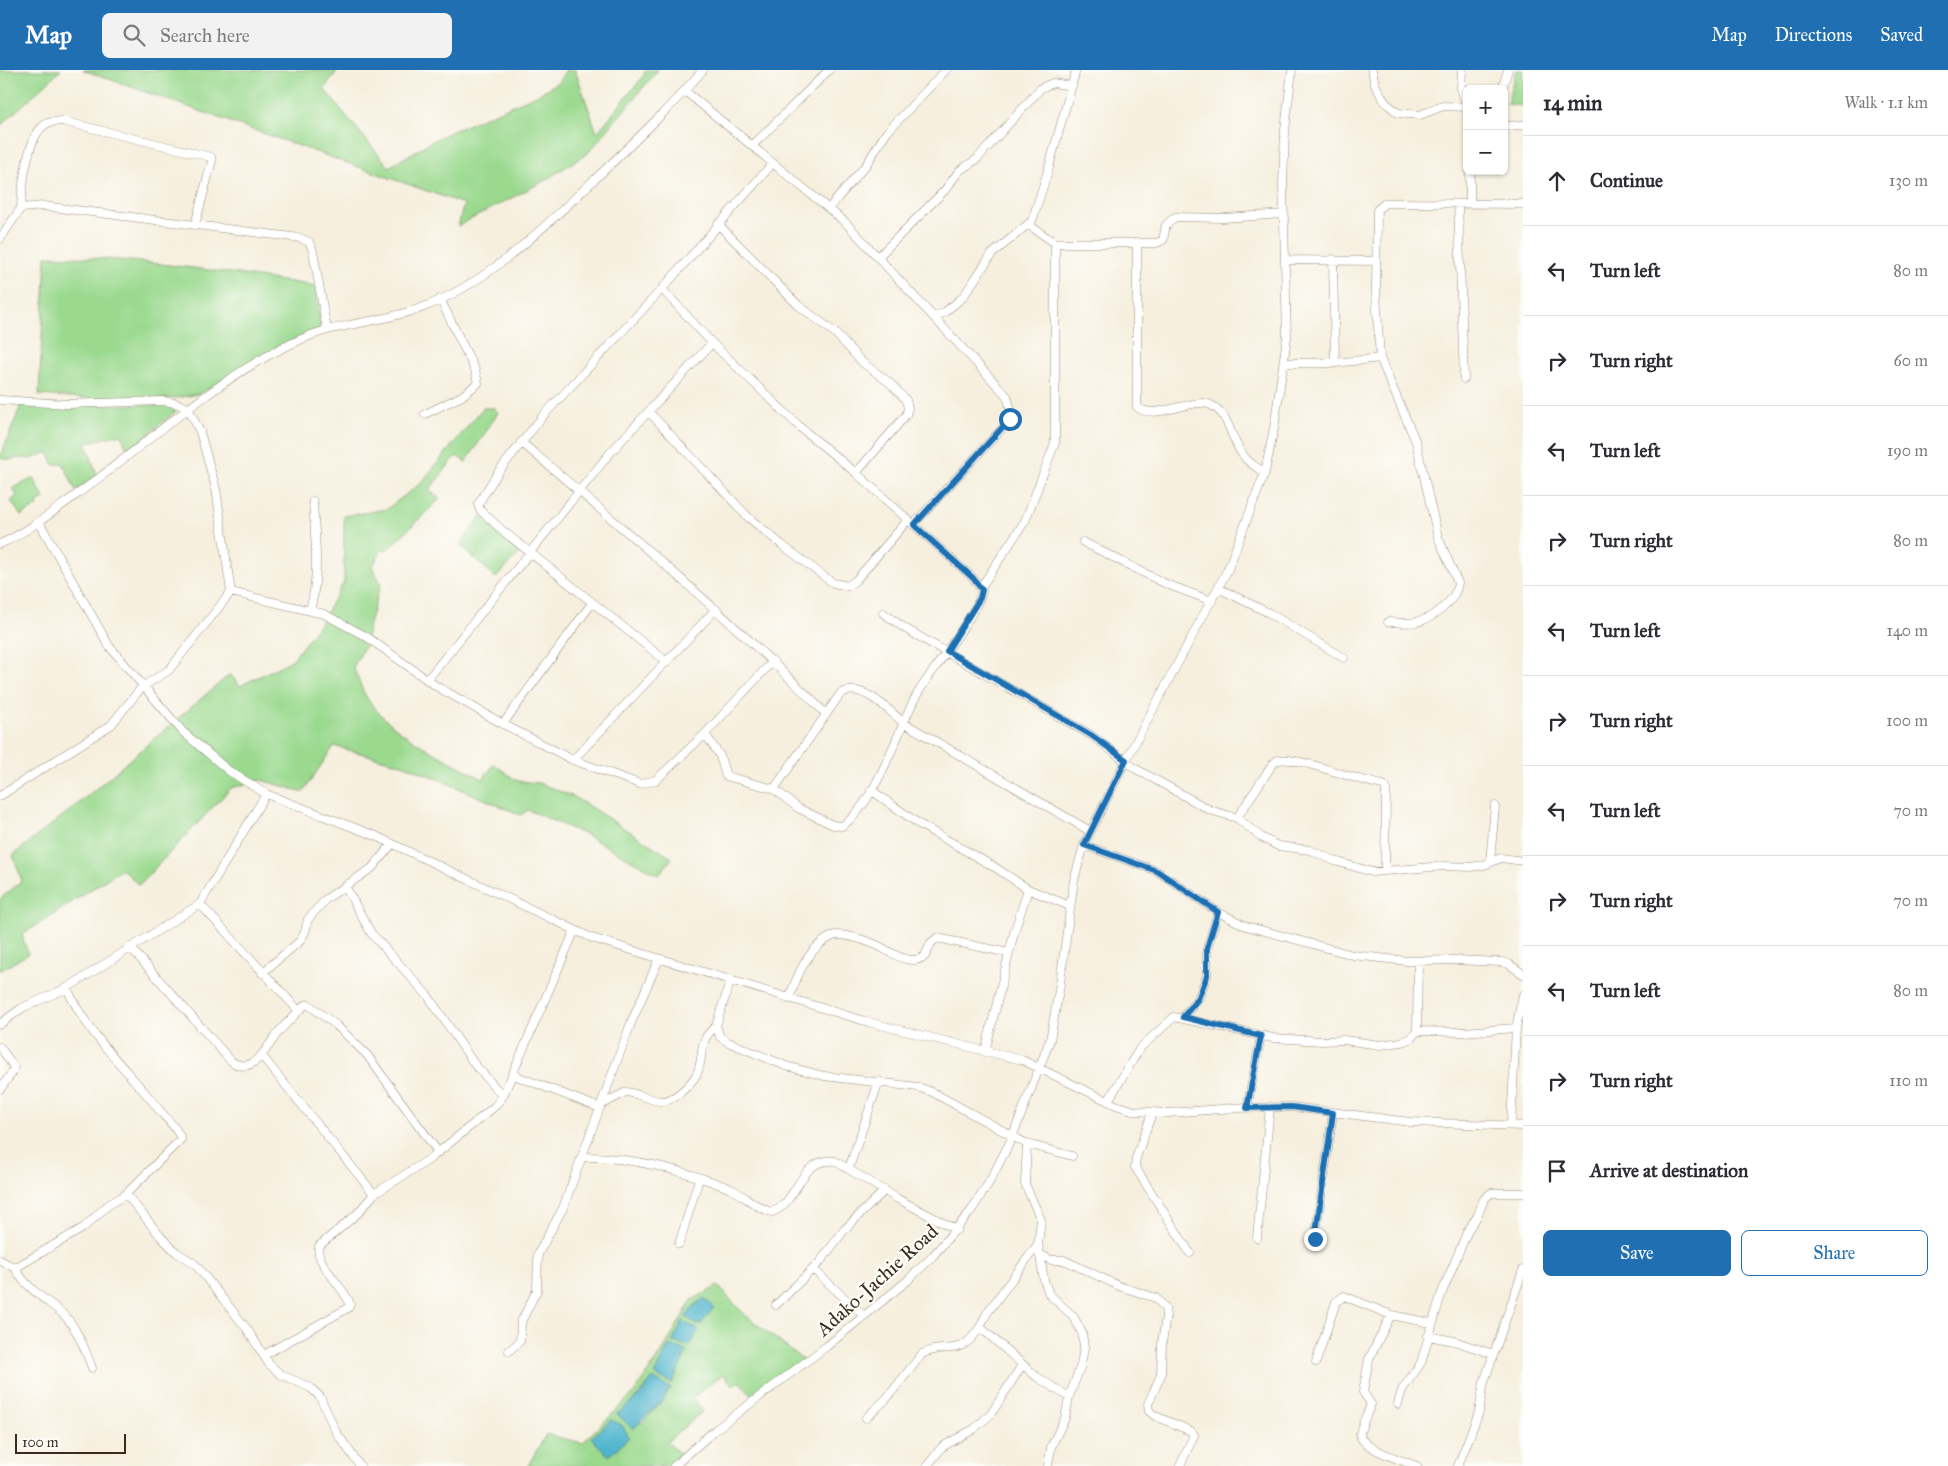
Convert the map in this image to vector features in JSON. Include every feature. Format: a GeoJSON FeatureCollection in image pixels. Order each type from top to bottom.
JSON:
{"type":"FeatureCollection","features":[{"type":"Feature","properties":{"kind":"street"},"geometry":{"type":"LineString","coordinates":[[0,544],[39,522],[108,472],[188,408],[269,355],[326,330],[421,308],[483,275],[522,246],[685,91],[703,70]]}},
{"type":"Feature","properties":{"kind":"street"},"geometry":{"type":"LineString","coordinates":[[752,146],[829,70]]}},
{"type":"Feature","properties":{"kind":"street"},"geometry":{"type":"LineString","coordinates":[[828,208],[866,165],[886,133],[946,70]]}},
{"type":"Feature","properties":{"kind":"street"},"geometry":{"type":"LineString","coordinates":[[934,317],[945,312],[958,302],[992,254],[1013,235],[1029,225],[1048,174],[1076,70]]}},
{"type":"Feature","properties":{"kind":"street","name":"Adako-Jachie Road"},"geometry":{"type":"LineString","coordinates":[[674,1466],[715,1430],[798,1369],[907,1281],[957,1230],[990,1182],[1012,1138],[1040,1068],[1053,1027],[1074,880],[1084,845],[1126,760],[1212,601],[1234,554],[1265,472],[1284,364],[1287,318],[1284,214],[1285,130],[1292,70]]}},
{"type":"Feature","properties":{"kind":"street"},"geometry":{"type":"LineString","coordinates":[[1372,70],[1375,85],[1385,102],[1398,113],[1420,115],[1443,106],[1463,107]]}},
{"type":"Feature","properties":{"kind":"street"},"geometry":{"type":"LineString","coordinates":[[1462,70],[1461,83],[1463,91]]}},
{"type":"Feature","properties":{"kind":"street"},"geometry":{"type":"LineString","coordinates":[[1503,85],[1508,70]]}},
{"type":"Feature","properties":{"kind":"street"},"geometry":{"type":"LineString","coordinates":[[878,257],[945,190],[959,171],[981,154],[1041,88],[1053,83],[1072,86]]}},
{"type":"Feature","properties":{"kind":"street"},"geometry":{"type":"LineString","coordinates":[[649,412],[704,468],[749,518],[794,554],[839,586],[848,586],[856,580],[1008,422],[1011,415],[1007,396],[862,239],[828,208],[685,91]]}},
{"type":"Feature","properties":{"kind":"street"},"geometry":{"type":"LineString","coordinates":[[0,239],[21,208],[22,184],[39,130],[48,122],[62,121],[211,157],[212,161],[195,225]]}},
{"type":"Feature","properties":{"kind":"street"},"geometry":{"type":"LineString","coordinates":[[1508,126],[1523,125]]}},
{"type":"Feature","properties":{"kind":"street"},"geometry":{"type":"LineString","coordinates":[[667,662],[503,531],[480,510],[478,504],[499,471],[521,442],[595,358],[662,289],[718,224],[748,194],[773,163]]}},
{"type":"Feature","properties":{"kind":"street"},"geometry":{"type":"LineString","coordinates":[[1470,175],[1470,203]]}},
{"type":"Feature","properties":{"kind":"street"},"geometry":{"type":"LineString","coordinates":[[1388,622],[1415,622],[1425,619],[1437,612],[1454,595],[1458,583],[1438,537],[1416,442],[1380,358],[1376,261],[1377,217],[1381,206],[1391,203],[1523,204]]}},
{"type":"Feature","properties":{"kind":"street"},"geometry":{"type":"LineString","coordinates":[[1458,204],[1464,379]]}},
{"type":"Feature","properties":{"kind":"street"},"geometry":{"type":"LineString","coordinates":[[21,208],[43,206],[300,238],[309,242],[313,251],[326,330]]}},
{"type":"Feature","properties":{"kind":"street"},"geometry":{"type":"LineString","coordinates":[[1029,225],[1055,243],[1162,242],[1166,224],[1175,217],[1223,218],[1284,214]]}},
{"type":"Feature","properties":{"kind":"street"},"geometry":{"type":"LineString","coordinates":[[718,224],[798,305],[834,332],[863,363],[882,376],[906,400],[908,408],[906,415],[856,473]]}},
{"type":"Feature","properties":{"kind":"street"},"geometry":{"type":"LineString","coordinates":[[1137,242],[1137,407],[1143,410],[1174,410],[1197,402],[1211,405],[1228,426],[1238,451],[1253,466],[1265,472]]}},
{"type":"Feature","properties":{"kind":"street"},"geometry":{"type":"LineString","coordinates":[[705,734],[720,756],[726,776],[774,789],[798,808],[833,825],[842,826],[848,822],[871,790],[918,694],[980,598],[981,587],[1025,521],[1055,443],[1055,243]]}},
{"type":"Feature","properties":{"kind":"street"},"geometry":{"type":"LineString","coordinates":[[1285,260],[1332,259],[1376,261]]}},
{"type":"Feature","properties":{"kind":"street"},"geometry":{"type":"LineString","coordinates":[[1332,259],[1335,364]]}},
{"type":"Feature","properties":{"kind":"street"},"geometry":{"type":"LineString","coordinates":[[662,289],[712,344],[801,428],[856,473],[981,587]]}},
{"type":"Feature","properties":{"kind":"street"},"geometry":{"type":"LineString","coordinates":[[425,414],[462,396],[478,383],[475,370],[440,299]]}},
{"type":"Feature","properties":{"kind":"street"},"geometry":{"type":"LineString","coordinates":[[427,680],[579,491],[712,344]]}},
{"type":"Feature","properties":{"kind":"street"},"geometry":{"type":"LineString","coordinates":[[1284,364],[1335,364],[1380,358]]}},
{"type":"Feature","properties":{"kind":"street"},"geometry":{"type":"LineString","coordinates":[[0,400],[67,404],[163,401],[188,408],[200,432],[216,489],[231,592],[169,670],[142,686],[111,725],[0,796]]}},
{"type":"Feature","properties":{"kind":"street"},"geometry":{"type":"LineString","coordinates":[[521,442],[716,609],[773,661],[826,714]]}},
{"type":"Feature","properties":{"kind":"street"},"geometry":{"type":"LineString","coordinates":[[310,610],[314,597],[317,563],[313,501]]}},
{"type":"Feature","properties":{"kind":"street"},"geometry":{"type":"LineString","coordinates":[[39,522],[109,646],[184,732],[229,771],[266,794],[296,804],[392,844],[592,938],[731,979],[789,999],[985,1052],[1022,1060],[1108,1101],[1135,1111],[1152,1113],[1270,1107],[1417,1122],[1523,1126]]}},
{"type":"Feature","properties":{"kind":"street"},"geometry":{"type":"LineString","coordinates":[[1083,542],[1166,584],[1212,601]]}},
{"type":"Feature","properties":{"kind":"street"},"geometry":{"type":"LineString","coordinates":[[1218,588],[1270,613],[1344,658]]}},
{"type":"Feature","properties":{"kind":"street"},"geometry":{"type":"LineString","coordinates":[[231,592],[324,614],[367,637],[427,680],[503,724],[573,760],[640,784],[656,780],[705,734],[773,661]]}},
{"type":"Feature","properties":{"kind":"street"},"geometry":{"type":"LineString","coordinates":[[503,724],[592,603]]}},
{"type":"Feature","properties":{"kind":"street"},"geometry":{"type":"LineString","coordinates":[[573,760],[716,609]]}},
{"type":"Feature","properties":{"kind":"street"},"geometry":{"type":"LineString","coordinates":[[883,613],[906,629],[1084,731],[1136,769],[1210,810],[1237,818],[1261,838],[1278,846],[1303,848],[1335,861],[1372,872],[1470,867],[1501,858],[1523,861]]}},
{"type":"Feature","properties":{"kind":"street"},"geometry":{"type":"LineString","coordinates":[[774,789],[841,693],[847,690],[860,692],[876,700],[904,723],[1090,831]]}},
{"type":"Feature","properties":{"kind":"street"},"geometry":{"type":"LineString","coordinates":[[1237,818],[1272,764],[1278,760],[1299,761],[1363,782],[1383,785],[1386,788],[1385,870]]}},
{"type":"Feature","properties":{"kind":"street"},"geometry":{"type":"LineString","coordinates":[[871,790],[919,824],[996,868],[1028,889],[1070,906]]}},
{"type":"Feature","properties":{"kind":"street"},"geometry":{"type":"LineString","coordinates":[[0,1024],[22,1008],[67,988],[200,904],[266,794]]}},
{"type":"Feature","properties":{"kind":"street"},"geometry":{"type":"LineString","coordinates":[[1490,862],[1495,806]]}},
{"type":"Feature","properties":{"kind":"street"},"geometry":{"type":"LineString","coordinates":[[262,973],[300,941],[305,932],[308,919],[326,898],[372,868],[392,844]]}},
{"type":"Feature","properties":{"kind":"street"},"geometry":{"type":"LineString","coordinates":[[1084,845],[1157,871],[1218,912],[1241,925],[1338,952],[1418,962],[1454,960],[1501,962],[1509,964],[1523,974]]}},
{"type":"Feature","properties":{"kind":"street"},"geometry":{"type":"LineString","coordinates":[[344,886],[371,933],[428,996],[475,1065],[503,1096]]}},
{"type":"Feature","properties":{"kind":"street"},"geometry":{"type":"LineString","coordinates":[[985,1052],[1009,953],[1028,889]]}},
{"type":"Feature","properties":{"kind":"street"},"geometry":{"type":"LineString","coordinates":[[200,904],[299,1011]]}},
{"type":"Feature","properties":{"kind":"street"},"geometry":{"type":"LineString","coordinates":[[1183,1017],[1198,999],[1207,976],[1207,948],[1218,912]]}},
{"type":"Feature","properties":{"kind":"street"},"geometry":{"type":"LineString","coordinates":[[264,1355],[348,1308],[348,1299],[319,1258],[318,1250],[322,1243],[357,1214],[374,1194],[438,1152],[494,1107],[503,1096],[514,1075],[575,930]]}},
{"type":"Feature","properties":{"kind":"street"},"geometry":{"type":"LineString","coordinates":[[789,999],[801,968],[818,947],[835,935],[857,938],[904,959],[914,961],[925,956],[930,943],[937,938],[1009,953]]}},
{"type":"Feature","properties":{"kind":"street"},"geometry":{"type":"LineString","coordinates":[[130,947],[231,1061],[238,1066],[246,1066],[262,1056],[278,1033],[305,1005],[309,1005],[336,1025],[367,1055],[438,1152]]}},
{"type":"Feature","properties":{"kind":"street"},"geometry":{"type":"LineString","coordinates":[[509,1351],[520,1341],[520,1322],[537,1290],[538,1254],[563,1208],[630,1023],[659,959]]}},
{"type":"Feature","properties":{"kind":"street"},"geometry":{"type":"LineString","coordinates":[[1108,1101],[1140,1048],[1172,1018],[1183,1017],[1261,1036],[1322,1041],[1344,1040],[1380,1045],[1402,1042],[1414,1036],[1417,1032],[1418,962]]}},
{"type":"Feature","properties":{"kind":"street"},"geometry":{"type":"LineString","coordinates":[[601,1107],[626,1092],[656,1100],[672,1098],[690,1083],[697,1073],[702,1043],[716,1026],[731,979]]}},
{"type":"Feature","properties":{"kind":"street"},"geometry":{"type":"LineString","coordinates":[[16,1268],[40,1252],[71,1236],[107,1206],[126,1194],[178,1144],[180,1136],[90,1028],[76,1009],[67,988]]}},
{"type":"Feature","properties":{"kind":"street"},"geometry":{"type":"LineString","coordinates":[[1511,1125],[1516,1028],[1523,995]]}},
{"type":"Feature","properties":{"kind":"street"},"geometry":{"type":"LineString","coordinates":[[716,1026],[720,1037],[728,1042],[786,1066],[824,1076],[918,1087],[932,1092],[1012,1138],[1072,1156]]}},
{"type":"Feature","properties":{"kind":"street"},"geometry":{"type":"LineString","coordinates":[[1417,1032],[1483,1032],[1516,1028]]}},
{"type":"Feature","properties":{"kind":"street"},"geometry":{"type":"LineString","coordinates":[[1247,1108],[1261,1036]]}},
{"type":"Feature","properties":{"kind":"street"},"geometry":{"type":"LineString","coordinates":[[0,1047],[14,1067],[12,1073],[0,1089]]}},
{"type":"Feature","properties":{"kind":"street"},"geometry":{"type":"LineString","coordinates":[[262,1056],[374,1194]]}},
{"type":"Feature","properties":{"kind":"street"},"geometry":{"type":"LineString","coordinates":[[514,1075],[601,1107]]}},
{"type":"Feature","properties":{"kind":"street"},"geometry":{"type":"LineString","coordinates":[[849,1168],[879,1081]]}},
{"type":"Feature","properties":{"kind":"street"},"geometry":{"type":"LineString","coordinates":[[1257,1238],[1270,1107]]}},
{"type":"Feature","properties":{"kind":"street"},"geometry":{"type":"LineString","coordinates":[[1152,1113],[1136,1158],[1135,1167],[1190,1253]]}},
{"type":"Feature","properties":{"kind":"street"},"geometry":{"type":"LineString","coordinates":[[1315,1239],[1333,1113]]}},
{"type":"Feature","properties":{"kind":"street"},"geometry":{"type":"LineString","coordinates":[[1027,1144],[1025,1184],[1040,1220],[1039,1254],[1049,1294],[1072,1316],[1082,1333],[1083,1355],[1069,1397],[1066,1418],[1051,1447],[1048,1466]]}},
{"type":"Feature","properties":{"kind":"street"},"geometry":{"type":"LineString","coordinates":[[582,1157],[609,1156],[671,1170],[728,1188],[758,1208],[772,1212],[784,1204],[800,1180],[823,1160],[835,1161],[944,1225],[957,1230]]}},
{"type":"Feature","properties":{"kind":"street"},"geometry":{"type":"LineString","coordinates":[[679,1244],[699,1179]]}},
{"type":"Feature","properties":{"kind":"street"},"geometry":{"type":"LineString","coordinates":[[776,1305],[813,1270],[845,1229],[885,1190]]}},
{"type":"Feature","properties":{"kind":"street"},"geometry":{"type":"LineString","coordinates":[[1398,1404],[1402,1390],[1421,1363],[1431,1323],[1468,1230],[1478,1215],[1484,1199],[1492,1193],[1523,1194]]}},
{"type":"Feature","properties":{"kind":"street"},"geometry":{"type":"LineString","coordinates":[[126,1194],[161,1237],[176,1252],[195,1264],[247,1329],[269,1364],[280,1374],[311,1388],[320,1398],[336,1432],[360,1466]]}},
{"type":"Feature","properties":{"kind":"street"},"geometry":{"type":"LineString","coordinates":[[866,1418],[887,1398],[922,1354],[929,1350],[962,1347],[973,1339],[988,1313],[1038,1244]]}},
{"type":"Feature","properties":{"kind":"street"},"geometry":{"type":"LineString","coordinates":[[1039,1254],[1051,1260],[1064,1260],[1112,1283],[1156,1298],[1162,1302],[1166,1316],[1162,1343],[1162,1370],[1148,1404],[1149,1411],[1155,1416],[1191,1431],[1194,1435],[1180,1466]]}},
{"type":"Feature","properties":{"kind":"street"},"geometry":{"type":"LineString","coordinates":[[0,1260],[16,1268],[28,1285],[66,1317],[86,1351],[92,1368]]}},
{"type":"Feature","properties":{"kind":"street"},"geometry":{"type":"LineString","coordinates":[[813,1270],[864,1316]]}},
{"type":"Feature","properties":{"kind":"street"},"geometry":{"type":"LineString","coordinates":[[1458,1466],[1479,1412],[1484,1382],[1523,1270]]}},
{"type":"Feature","properties":{"kind":"street"},"geometry":{"type":"LineString","coordinates":[[1316,1362],[1336,1302],[1341,1297],[1344,1296],[1391,1315],[1431,1323]]}},
{"type":"Feature","properties":{"kind":"street"},"geometry":{"type":"LineString","coordinates":[[1391,1315],[1369,1359],[1363,1392],[1371,1404],[1360,1434],[1362,1441],[1369,1446],[1417,1466]]}},
{"type":"Feature","properties":{"kind":"street"},"geometry":{"type":"LineString","coordinates":[[980,1327],[1022,1365],[1069,1397]]}},
{"type":"Feature","properties":{"kind":"street"},"geometry":{"type":"LineString","coordinates":[[1428,1336],[1454,1341],[1493,1354]]}},
{"type":"Feature","properties":{"kind":"street"},"geometry":{"type":"LineString","coordinates":[[927,1466],[942,1447],[974,1429],[991,1414],[1022,1365]]}},
{"type":"Feature","properties":{"kind":"green space"},"geometry":{"type":"Polygon","coordinates":[[[0,70],[61,70],[0,126],[0,70]]]}},
{"type":"Feature","properties":{"kind":"green space"},"geometry":{"type":"Polygon","coordinates":[[[83,70],[338,70],[324,89],[389,167],[439,137],[539,94],[558,82],[566,70],[575,70],[597,133],[642,78],[646,70],[658,70],[588,153],[544,181],[458,226],[464,204],[83,70]]]}},
{"type":"Feature","properties":{"kind":"green space"},"geometry":{"type":"Polygon","coordinates":[[[1516,70],[1523,70],[1523,106],[1508,104],[1516,70]]]}},
{"type":"Feature","properties":{"kind":"green space"},"geometry":{"type":"Polygon","coordinates":[[[46,256],[148,263],[316,286],[321,328],[278,346],[201,393],[183,397],[142,400],[39,395],[46,256]]]}},
{"type":"Feature","properties":{"kind":"green space"},"geometry":{"type":"Polygon","coordinates":[[[21,405],[167,405],[176,411],[128,451],[121,434],[86,443],[97,475],[76,491],[63,463],[54,465],[48,452],[31,459],[0,458],[21,405]]]}},
{"type":"Feature","properties":{"kind":"green space"},"geometry":{"type":"Polygon","coordinates":[[[483,408],[494,408],[498,413],[466,462],[456,456],[429,490],[440,499],[387,550],[382,550],[372,567],[381,583],[368,627],[366,644],[353,667],[363,691],[371,704],[394,727],[408,737],[483,779],[494,764],[517,781],[539,783],[574,797],[672,858],[659,875],[586,835],[528,810],[521,815],[405,765],[334,746],[303,792],[261,780],[231,788],[139,885],[122,869],[22,935],[28,954],[0,971],[0,899],[22,881],[13,855],[78,804],[230,674],[240,686],[292,660],[319,625],[344,582],[344,516],[387,509],[421,483],[483,408]]]}},
{"type":"Feature","properties":{"kind":"green space"},"geometry":{"type":"Polygon","coordinates":[[[34,478],[44,499],[37,503],[38,506],[21,516],[11,501],[17,496],[13,488],[34,478]]]}},
{"type":"Feature","properties":{"kind":"green space"},"geometry":{"type":"Polygon","coordinates":[[[481,516],[523,549],[496,578],[460,545],[481,516]]]}},
{"type":"Feature","properties":{"kind":"green space"},"geometry":{"type":"Polygon","coordinates":[[[718,1286],[744,1314],[804,1361],[754,1398],[739,1381],[733,1386],[723,1374],[692,1398],[703,1411],[667,1442],[681,1455],[669,1466],[528,1466],[546,1434],[582,1443],[635,1392],[663,1350],[692,1300],[718,1286]],[[699,1301],[686,1317],[707,1315],[714,1307],[699,1301]],[[653,1379],[631,1403],[641,1424],[664,1399],[670,1388],[653,1379]]]}},
{"type":"Feature","properties":{"kind":"water"},"geometry":{"type":"Polygon","coordinates":[[[704,1298],[714,1307],[701,1324],[697,1325],[686,1317],[693,1307],[704,1298]]]}},
{"type":"Feature","properties":{"kind":"water"},"geometry":{"type":"Polygon","coordinates":[[[683,1321],[698,1330],[690,1346],[672,1342],[683,1321]]]}},
{"type":"Feature","properties":{"kind":"water"},"geometry":{"type":"Polygon","coordinates":[[[669,1345],[687,1351],[672,1383],[654,1375],[669,1345]]]}},
{"type":"Feature","properties":{"kind":"water"},"geometry":{"type":"Polygon","coordinates":[[[653,1378],[670,1388],[664,1399],[633,1429],[617,1414],[640,1395],[653,1378]]]}},
{"type":"Feature","properties":{"kind":"water"},"geometry":{"type":"Polygon","coordinates":[[[611,1420],[622,1425],[629,1437],[609,1456],[591,1438],[611,1420]]]}},
{"type":"Feature","properties":{"kind":"route"},"geometry":{"type":"LineString","coordinates":[[1010,419],[914,525],[973,578],[982,590],[980,598],[947,651],[1091,735],[1126,760],[1084,845],[1157,871],[1218,912],[1207,948],[1207,976],[1198,999],[1183,1017],[1261,1036],[1247,1108],[1292,1107],[1333,1113],[1315,1239]]}}]}
